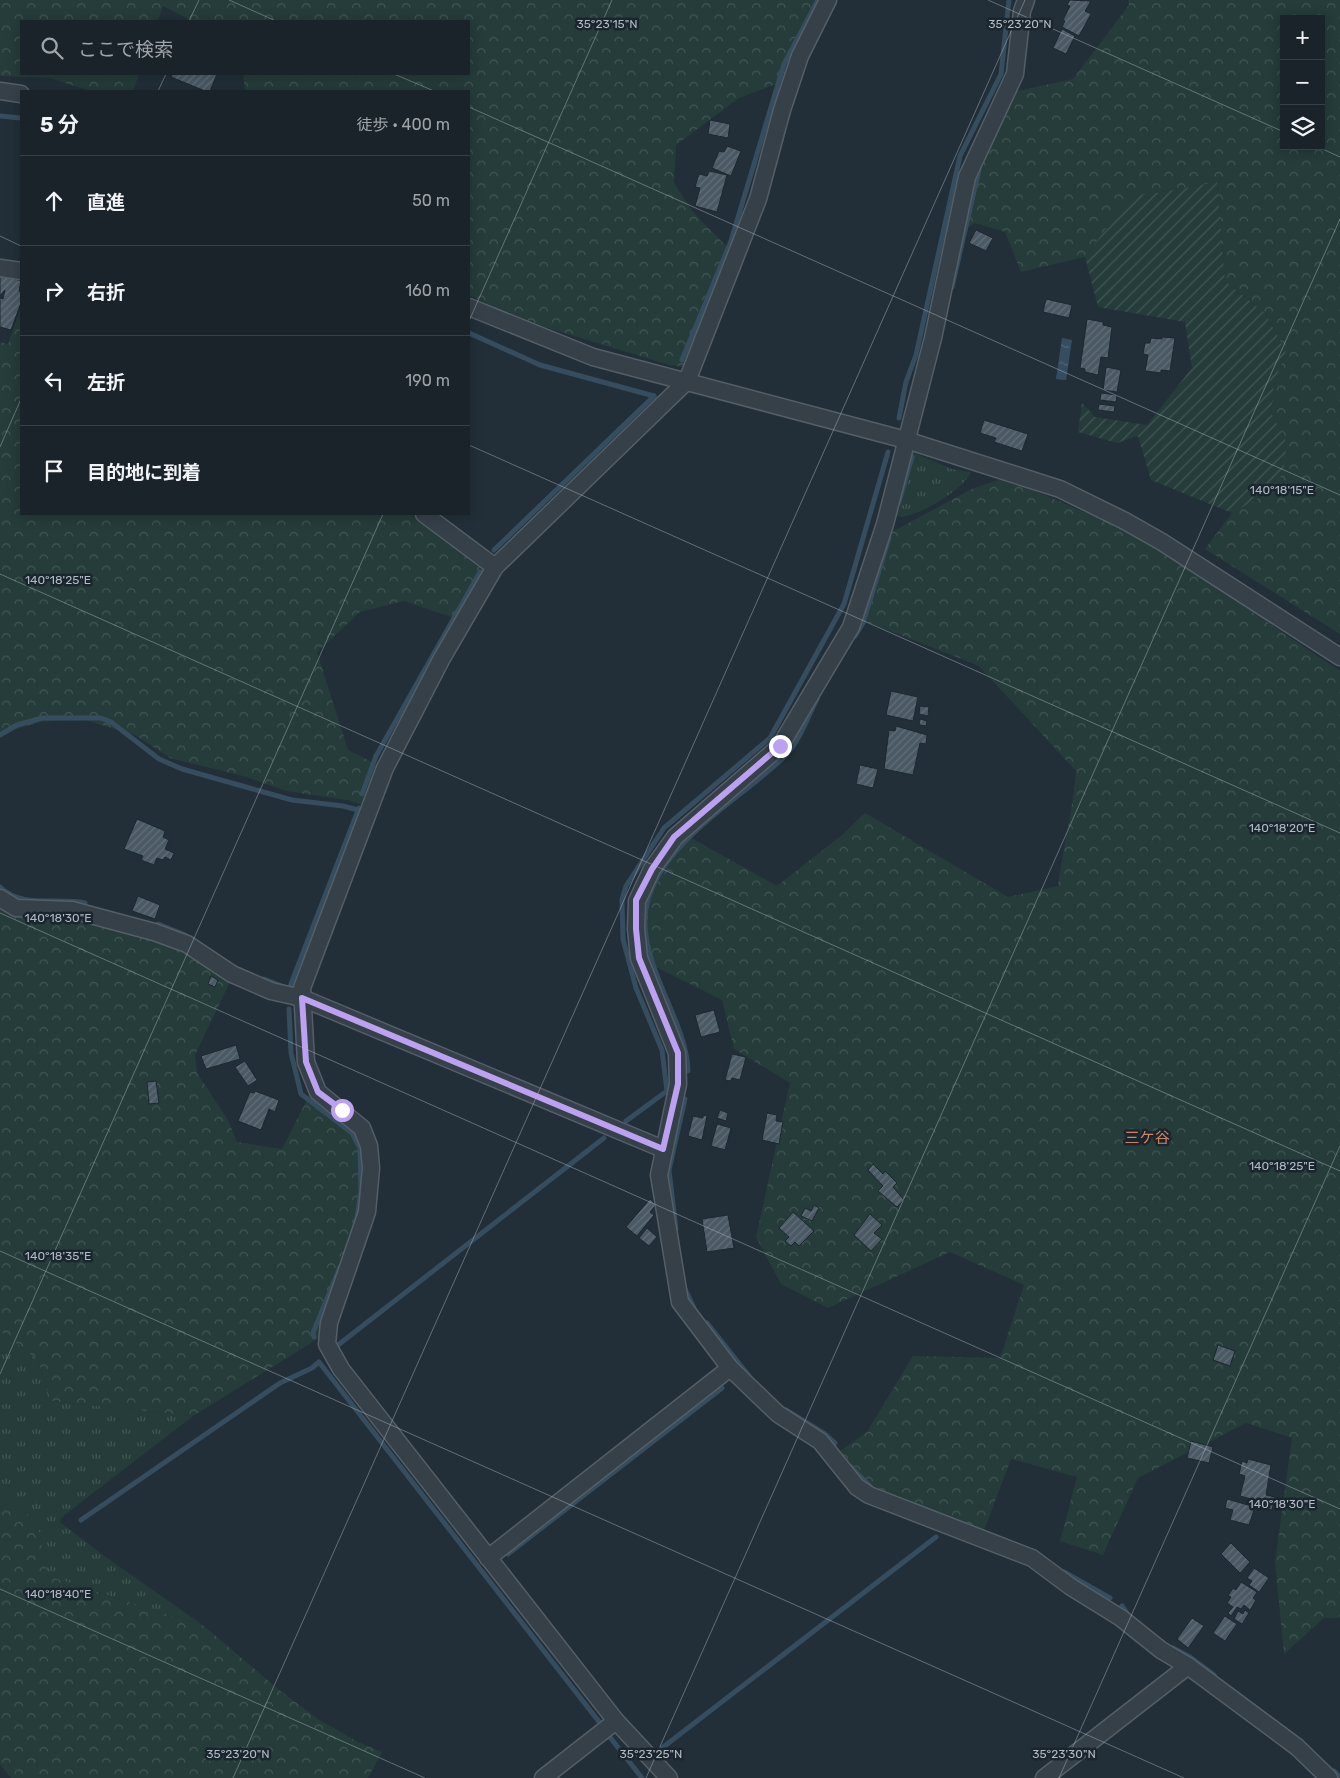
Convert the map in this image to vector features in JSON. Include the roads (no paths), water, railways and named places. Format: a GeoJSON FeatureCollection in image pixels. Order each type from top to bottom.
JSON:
{"type":"FeatureCollection","features":[{"type":"Feature","properties":{"kind":"street"},"geometry":{"type":"LineString","coordinates":[[669,1778],[616,1721],[341,1369],[327,1344],[329,1323],[367,1212],[371,1168],[369,1146],[362,1128],[318,1092],[306,1062],[302,988],[385,768],[442,658],[495,567],[687,381],[758,199],[782,110],[800,56],[828,0]]}},
{"type":"Feature","properties":{"kind":"street"},"geometry":{"type":"LineString","coordinates":[[1026,0],[1022,11],[1015,74],[967,178],[935,329],[885,524],[851,627],[780,746],[674,837],[652,869],[636,900],[639,958],[678,1053],[678,1084],[659,1175],[680,1302],[730,1368],[778,1414],[820,1441],[857,1488],[869,1495],[1032,1558],[1071,1587],[1121,1618],[1161,1650],[1188,1666],[1297,1747],[1329,1778]]}},
{"type":"Feature","properties":{"kind":"street"},"geometry":{"type":"LineString","coordinates":[[0,91],[20,94]]}},
{"type":"Feature","properties":{"kind":"street"},"geometry":{"type":"LineString","coordinates":[[0,268],[20,271]]}},
{"type":"Feature","properties":{"kind":"street"},"geometry":{"type":"LineString","coordinates":[[470,307],[593,357],[906,440],[1060,489],[1125,521],[1204,567],[1340,657]]}},
{"type":"Feature","properties":{"kind":"street"},"geometry":{"type":"LineString","coordinates":[[425,515],[495,567]]}},
{"type":"Feature","properties":{"kind":"street"},"geometry":{"type":"LineString","coordinates":[[0,898],[16,908],[72,910],[154,932],[186,944],[232,974],[271,991],[302,998],[663,1149]]}},
{"type":"Feature","properties":{"kind":"street"},"geometry":{"type":"LineString","coordinates":[[488,1558],[730,1368]]}},
{"type":"Feature","properties":{"kind":"street"},"geometry":{"type":"LineString","coordinates":[[1044,1778],[1188,1666]]}},
{"type":"Feature","properties":{"kind":"street"},"geometry":{"type":"LineString","coordinates":[[543,1778],[616,1721]]}},
{"type":"Feature","properties":{"kind":"water"},"geometry":{"type":"Polygon","coordinates":[[[1062,338],[1072,340],[1066,380],[1056,379],[1062,338]]]}},
{"type":"Feature","properties":{"kind":"waterway"},"geometry":{"type":"LineString","coordinates":[[682,360],[731,241],[784,64],[818,0]]}},
{"type":"Feature","properties":{"kind":"waterway"},"geometry":{"type":"LineString","coordinates":[[899,418],[906,382],[916,355],[960,156],[1001,74],[1009,0]]}},
{"type":"Feature","properties":{"kind":"waterway"},"geometry":{"type":"LineString","coordinates":[[0,116],[20,118]]}},
{"type":"Feature","properties":{"kind":"waterway"},"geometry":{"type":"LineString","coordinates":[[952,287],[979,170]]}},
{"type":"Feature","properties":{"kind":"waterway"},"geometry":{"type":"LineString","coordinates":[[470,333],[540,365],[654,396]]}},
{"type":"Feature","properties":{"kind":"waterway"},"geometry":{"type":"LineString","coordinates":[[494,550],[654,396]]}},
{"type":"Feature","properties":{"kind":"waterway"},"geometry":{"type":"LineString","coordinates":[[626,1121],[667,1091],[662,1050],[636,988],[623,939],[622,900],[626,886],[664,828],[770,738],[844,604],[888,452]]}},
{"type":"Feature","properties":{"kind":"waterway"},"geometry":{"type":"LineString","coordinates":[[899,502],[912,457]]}},
{"type":"Feature","properties":{"kind":"waterway"},"geometry":{"type":"LineString","coordinates":[[855,636],[863,623],[889,538]]}},
{"type":"Feature","properties":{"kind":"waterway"},"geometry":{"type":"LineString","coordinates":[[362,794],[376,756],[480,572]]}},
{"type":"Feature","properties":{"kind":"waterway"},"geometry":{"type":"LineString","coordinates":[[688,1071],[681,1036],[653,964],[648,945],[645,926],[648,899],[659,875],[676,852],[697,830],[785,756],[799,737],[817,699]]}},
{"type":"Feature","properties":{"kind":"waterway"},"geometry":{"type":"LineString","coordinates":[[0,735],[17,725],[42,718],[101,718],[111,722],[159,759],[182,769],[292,800],[343,806],[358,810]]}},
{"type":"Feature","properties":{"kind":"waterway"},"geometry":{"type":"LineString","coordinates":[[264,979],[289,989],[359,808]]}},
{"type":"Feature","properties":{"kind":"waterway"},"geometry":{"type":"LineString","coordinates":[[0,887],[9,894],[29,900],[85,903]]}},
{"type":"Feature","properties":{"kind":"waterway"},"geometry":{"type":"LineString","coordinates":[[158,924],[185,935]]}},
{"type":"Feature","properties":{"kind":"waterway"},"geometry":{"type":"LineString","coordinates":[[289,1009],[291,1053],[301,1094],[352,1133],[360,1148],[361,1191],[356,1224]]}},
{"type":"Feature","properties":{"kind":"waterway"},"geometry":{"type":"LineString","coordinates":[[676,1229],[669,1170],[685,1099]]}},
{"type":"Feature","properties":{"kind":"waterway"},"geometry":{"type":"LineString","coordinates":[[338,1345],[604,1138]]}},
{"type":"Feature","properties":{"kind":"waterway"},"geometry":{"type":"LineString","coordinates":[[314,1337],[313,1333],[340,1267]]}},
{"type":"Feature","properties":{"kind":"waterway"},"geometry":{"type":"LineString","coordinates":[[685,1289],[694,1308]]}},
{"type":"Feature","properties":{"kind":"waterway"},"geometry":{"type":"LineString","coordinates":[[707,1323],[749,1376]]}},
{"type":"Feature","properties":{"kind":"waterway"},"geometry":{"type":"LineString","coordinates":[[81,1520],[280,1383],[312,1368],[319,1362],[600,1723]]}},
{"type":"Feature","properties":{"kind":"waterway"},"geometry":{"type":"LineString","coordinates":[[508,1554],[722,1388]]}},
{"type":"Feature","properties":{"kind":"waterway"},"geometry":{"type":"LineString","coordinates":[[786,1410],[825,1434],[835,1443]]}},
{"type":"Feature","properties":{"kind":"waterway"},"geometry":{"type":"LineString","coordinates":[[851,1467],[870,1486]]}},
{"type":"Feature","properties":{"kind":"waterway"},"geometry":{"type":"LineString","coordinates":[[910,1503],[1037,1553]]}},
{"type":"Feature","properties":{"kind":"waterway"},"geometry":{"type":"LineString","coordinates":[[662,1748],[936,1537]]}},
{"type":"Feature","properties":{"kind":"waterway"},"geometry":{"type":"LineString","coordinates":[[1064,1572],[1110,1598]]}},
{"type":"Feature","properties":{"kind":"waterway"},"geometry":{"type":"LineString","coordinates":[[1122,1606],[1129,1616]]}},
{"type":"Feature","properties":{"kind":"waterway"},"geometry":{"type":"LineString","coordinates":[[1173,1648],[1190,1657],[1214,1675]]}},
{"type":"Feature","properties":{"kind":"waterway"},"geometry":{"type":"LineString","coordinates":[[609,1736],[642,1778]]}},
{"type":"Feature","properties":{"kind":"waterway"},"geometry":{"type":"LineString","coordinates":[[1334,1771],[1340,1777]]}},
{"type":"Feature","properties":{"kind":"district","name":"三ケ谷"},"geometry":{"type":"Point","coordinates":[1147,1138]}}]}
